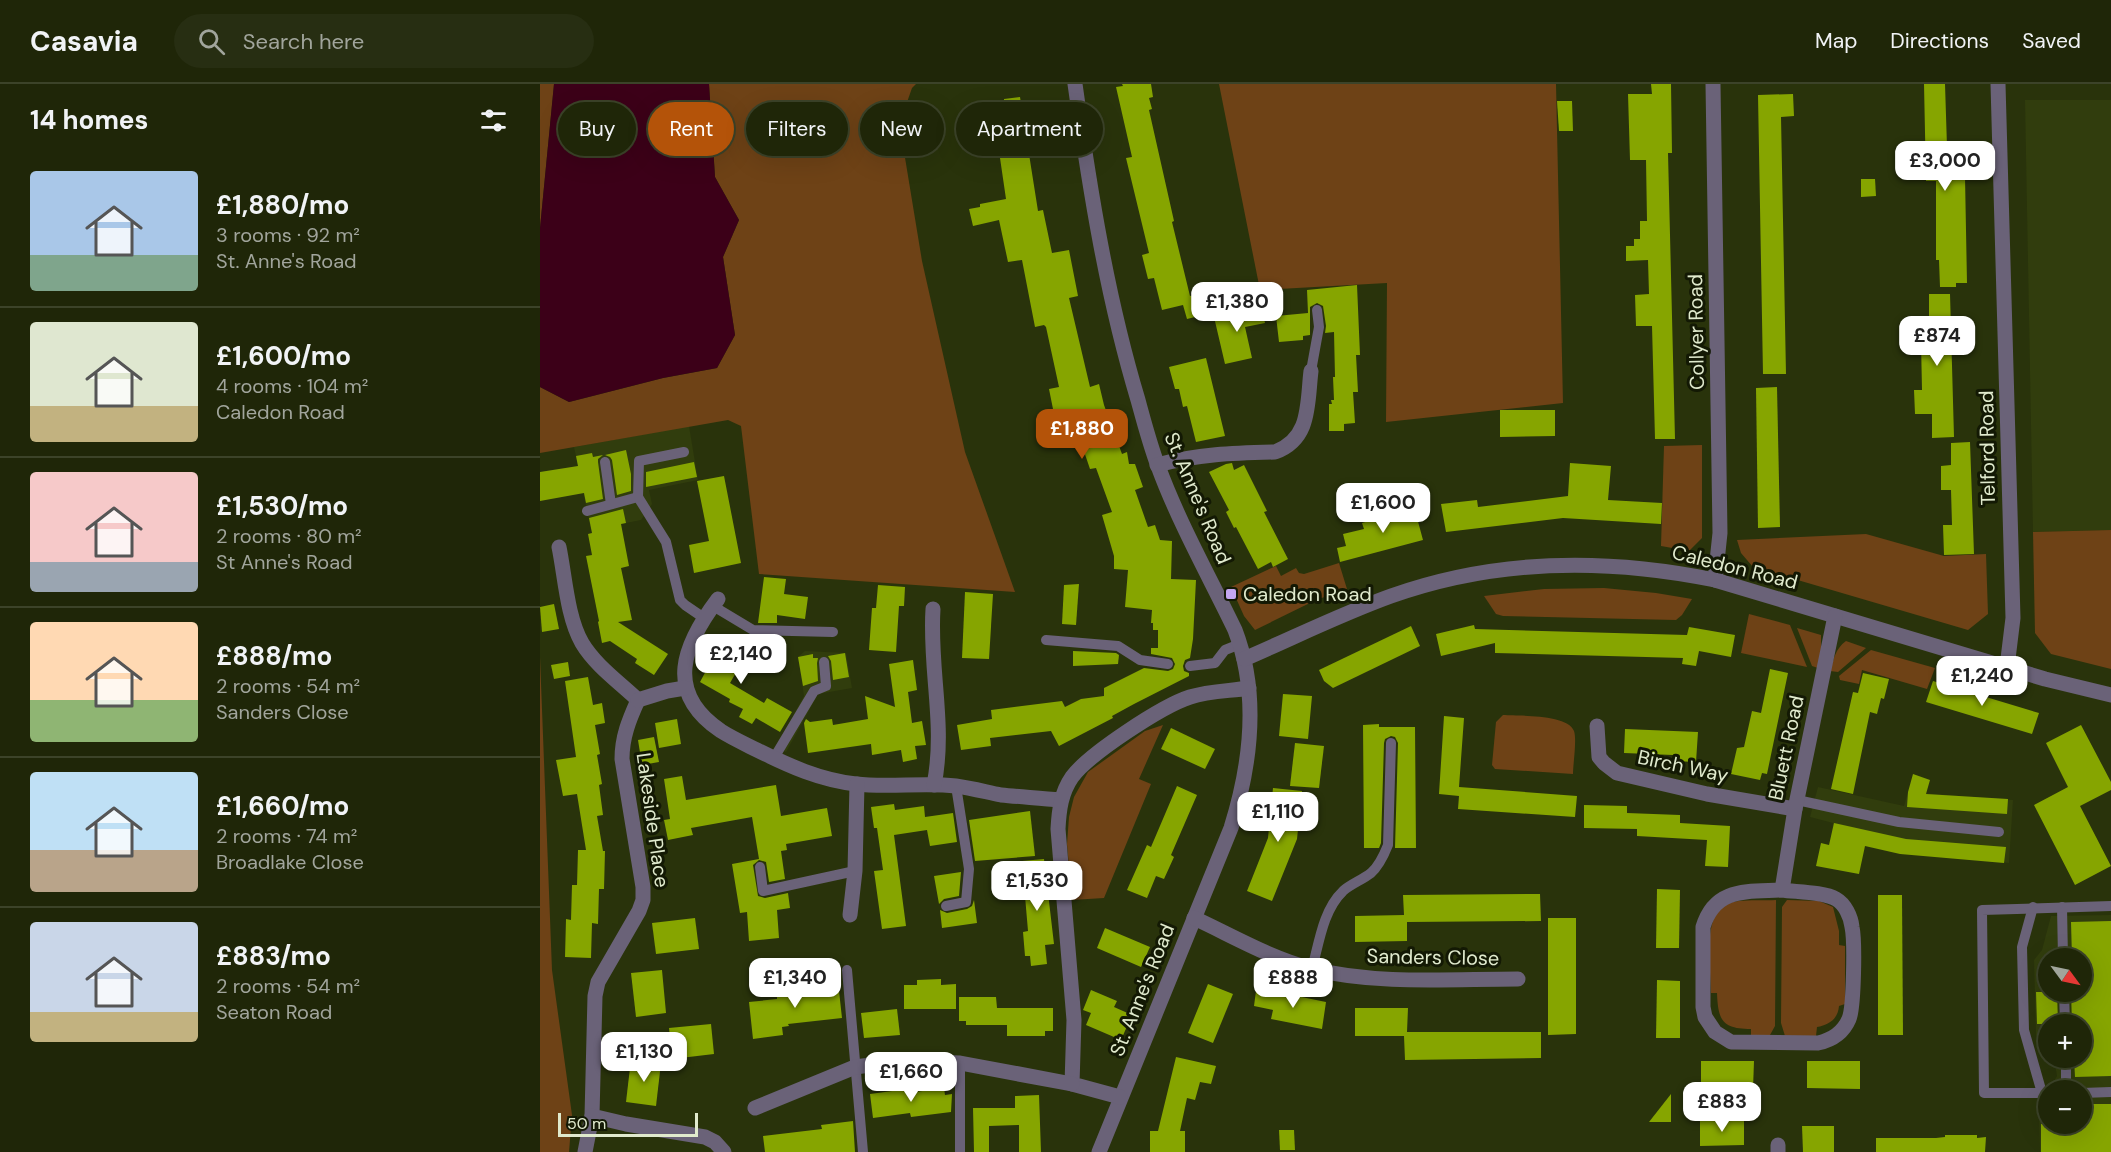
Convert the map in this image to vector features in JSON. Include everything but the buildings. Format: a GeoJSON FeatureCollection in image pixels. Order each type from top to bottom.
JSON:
{"type":"FeatureCollection","features":[{"type":"Feature","properties":{"kind":"street","name":"St. Anne's Road"},"geometry":{"type":"LineString","coordinates":[[1075,84],[1090,188],[1109,288],[1126,359],[1157,465],[1242,651],[1249,688],[1248,759],[1243,790],[1231,828],[1099,1152]]}},
{"type":"Feature","properties":{"kind":"street","name":"Collyer Road"},"geometry":{"type":"LineString","coordinates":[[1713,84],[1720,532],[1715,580]]}},
{"type":"Feature","properties":{"kind":"street","name":"Telford Road"},"geometry":{"type":"LineString","coordinates":[[1998,84],[2013,618],[2007,668]]}},
{"type":"Feature","properties":{"kind":"street"},"geometry":{"type":"LineString","coordinates":[[1157,465],[1184,457],[1275,452],[1284,449],[1297,438],[1302,429],[1311,371]]}},
{"type":"Feature","properties":{"kind":"street"},"geometry":{"type":"LineString","coordinates":[[559,547],[574,626],[582,643],[600,665],[638,700],[685,688]]}},
{"type":"Feature","properties":{"kind":"street","name":"Caledon Road"},"geometry":{"type":"LineString","coordinates":[[1242,651],[1391,596],[1438,582],[1479,573],[1540,566],[1598,565],[1668,570],[1715,580],[2007,668],[2111,695]]}},
{"type":"Feature","properties":{"kind":"street"},"geometry":{"type":"LineString","coordinates":[[712,608],[687,651],[684,665],[685,688],[692,702],[714,727],[794,768],[822,778],[857,784],[956,786],[1002,795],[1060,800]]}},
{"type":"Feature","properties":{"kind":"street"},"geometry":{"type":"LineString","coordinates":[[933,609],[931,638],[939,728],[939,759],[934,785]]}},
{"type":"Feature","properties":{"kind":"street","name":"Bluett Road"},"geometry":{"type":"LineString","coordinates":[[1782,890],[1796,805],[1835,616]]}},
{"type":"Feature","properties":{"kind":"street"},"geometry":{"type":"LineString","coordinates":[[1072,1084],[1074,1020],[1058,829],[1060,800],[1072,778],[1082,766],[1139,723],[1189,697],[1249,688]]}},
{"type":"Feature","properties":{"kind":"street","name":"Lakeside Place"},"geometry":{"type":"LineString","coordinates":[[592,1116],[598,982],[643,900],[644,887],[622,759],[625,732],[638,700]]}},
{"type":"Feature","properties":{"kind":"street","name":"Birch Way"},"geometry":{"type":"LineString","coordinates":[[1597,726],[1599,757],[1604,764],[1617,773],[1707,794],[1796,805]]}},
{"type":"Feature","properties":{"kind":"street"},"geometry":{"type":"LineString","coordinates":[[850,915],[855,871],[857,784]]}},
{"type":"Feature","properties":{"kind":"street"},"geometry":{"type":"LineString","coordinates":[[1782,890],[1826,896],[1836,899],[1845,908],[1852,927],[1850,1018],[1838,1035],[1829,1041],[1818,1043],[1731,1042],[1715,1032],[1705,1017],[1702,927],[1709,909],[1717,901],[1739,893],[1782,890]]}},
{"type":"Feature","properties":{"kind":"street","name":"Sanders Close"},"geometry":{"type":"LineString","coordinates":[[1194,918],[1256,949],[1312,969],[1361,978],[1518,979]]}},
{"type":"Feature","properties":{"kind":"street"},"geometry":{"type":"LineString","coordinates":[[754,1108],[855,1067],[902,1061],[960,1063],[1072,1084],[1120,1097]]}},
{"type":"Feature","properties":{"kind":"street"},"geometry":{"type":"LineString","coordinates":[[585,1152],[592,1116],[705,1137],[715,1142],[724,1152]]}},
{"type":"Feature","properties":{"kind":"lane"},"geometry":{"type":"LineString","coordinates":[[1311,371],[1319,327],[1317,310]]}},
{"type":"Feature","properties":{"kind":"lane"},"geometry":{"type":"LineString","coordinates":[[684,452],[639,461],[638,498],[666,542],[680,600],[685,606],[712,608],[753,630],[833,632]]}},
{"type":"Feature","properties":{"kind":"lane"},"geometry":{"type":"LineString","coordinates":[[605,462],[611,504]]}},
{"type":"Feature","properties":{"kind":"lane"},"geometry":{"type":"LineString","coordinates":[[587,510],[638,498]]}},
{"type":"Feature","properties":{"kind":"lane"},"geometry":{"type":"LineString","coordinates":[[1046,640],[1118,646],[1140,660],[1168,664]]}},
{"type":"Feature","properties":{"kind":"lane"},"geometry":{"type":"LineString","coordinates":[[1190,666],[1215,663],[1225,650],[1242,651]]}},
{"type":"Feature","properties":{"kind":"lane"},"geometry":{"type":"LineString","coordinates":[[774,758],[814,691],[826,686],[824,662]]}},
{"type":"Feature","properties":{"kind":"lane"},"geometry":{"type":"LineString","coordinates":[[1312,969],[1327,915],[1333,903],[1344,891],[1372,872],[1388,845],[1391,743]]}},
{"type":"Feature","properties":{"kind":"lane"},"geometry":{"type":"LineString","coordinates":[[946,906],[966,902],[969,870],[956,786]]}},
{"type":"Feature","properties":{"kind":"lane"},"geometry":{"type":"LineString","coordinates":[[1796,805],[1899,822],[1999,832]]}},
{"type":"Feature","properties":{"kind":"lane"},"geometry":{"type":"LineString","coordinates":[[760,867],[763,891],[855,871]]}},
{"type":"Feature","properties":{"kind":"lane"},"geometry":{"type":"LineString","coordinates":[[2038,1093],[1984,1094],[1982,910],[2111,906]]}},
{"type":"Feature","properties":{"kind":"lane"},"geometry":{"type":"LineString","coordinates":[[2033,907],[2022,947],[2024,1030],[2041,1080]]}},
{"type":"Feature","properties":{"kind":"lane"},"geometry":{"type":"LineString","coordinates":[[2062,907],[2063,948]]}},
{"type":"Feature","properties":{"kind":"lane"},"geometry":{"type":"LineString","coordinates":[[847,970],[863,1152]]}},
{"type":"Feature","properties":{"kind":"lane"},"geometry":{"type":"LineString","coordinates":[[960,1063],[960,1152]]}},
{"type":"Feature","properties":{"kind":"lane"},"geometry":{"type":"LineString","coordinates":[[2092,1093],[2111,1092]]}},
{"type":"Feature","properties":{"kind":"shaded area"},"geometry":{"type":"Polygon","coordinates":[[[540,84],[554,84],[540,228],[540,84]]]}},
{"type":"Feature","properties":{"kind":"shaded area"},"geometry":{"type":"Polygon","coordinates":[[[554,84],[709,84],[710,102],[648,102],[648,156],[714,156],[715,177],[739,220],[723,257],[735,335],[717,368],[663,378],[569,402],[540,387],[540,228],[554,84]]]}},
{"type":"Feature","properties":{"kind":"shaded area"},"geometry":{"type":"Polygon","coordinates":[[[709,84],[916,84],[912,88],[907,102],[860,102],[860,156],[905,156],[922,261],[965,452],[1015,592],[759,574],[741,426],[728,420],[540,453],[540,387],[569,402],[663,378],[717,368],[735,335],[723,257],[739,220],[715,177],[714,156],[734,156],[734,102],[710,102],[709,84]]]}},
{"type":"Feature","properties":{"kind":"shaded area"},"geometry":{"type":"Polygon","coordinates":[[[1219,84],[1556,84],[1563,403],[1386,422],[1387,283],[1260,290],[1219,84]]]}},
{"type":"Feature","properties":{"kind":"shaded area"},"geometry":{"type":"Polygon","coordinates":[[[2025,100],[2111,100],[2111,530],[2033,532],[2025,100]]]}},
{"type":"Feature","properties":{"kind":"shaded area"},"geometry":{"type":"Polygon","coordinates":[[[689,426],[698,480],[649,490],[652,504],[641,520],[591,530],[574,447],[689,426]]]}},
{"type":"Feature","properties":{"kind":"shaded area"},"geometry":{"type":"Polygon","coordinates":[[[1702,445],[1702,538],[1689,551],[1661,546],[1664,446],[1702,445]]]}},
{"type":"Feature","properties":{"kind":"shaded area"},"geometry":{"type":"Polygon","coordinates":[[[2111,530],[2111,669],[2051,654],[2035,633],[2033,532],[2111,530]]]}},
{"type":"Feature","properties":{"kind":"shaded area"},"geometry":{"type":"Polygon","coordinates":[[[1866,534],[1944,556],[1986,554],[1988,614],[1968,630],[1753,567],[1741,553],[1737,540],[1866,534]]]}},
{"type":"Feature","properties":{"kind":"shaded area"},"geometry":{"type":"Polygon","coordinates":[[[1339,563],[1347,589],[1316,600],[1255,630],[1244,616],[1231,587],[1276,566],[1281,576],[1296,568],[1299,573],[1304,574],[1339,563]]]}},
{"type":"Feature","properties":{"kind":"shaded area"},"geometry":{"type":"Polygon","coordinates":[[[1604,588],[1692,599],[1676,620],[1503,616],[1496,614],[1484,596],[1544,589],[1604,588]]]}},
{"type":"Feature","properties":{"kind":"shaded area"},"geometry":{"type":"Polygon","coordinates":[[[1749,614],[1790,625],[1807,667],[1741,653],[1749,614]]]}},
{"type":"Feature","properties":{"kind":"shaded area"},"geometry":{"type":"Polygon","coordinates":[[[1797,628],[1821,635],[1818,668],[1812,666],[1797,628]]]}},
{"type":"Feature","properties":{"kind":"shaded area"},"geometry":{"type":"Polygon","coordinates":[[[1846,641],[1866,648],[1838,672],[1830,671],[1837,651],[1846,641]]]}},
{"type":"Feature","properties":{"kind":"shaded area"},"geometry":{"type":"Polygon","coordinates":[[[1871,650],[1935,668],[1927,689],[1862,670],[1859,684],[1840,680],[1839,676],[1871,650]]]}},
{"type":"Feature","properties":{"kind":"shaded area"},"geometry":{"type":"Polygon","coordinates":[[[805,651],[846,653],[852,688],[818,694],[786,752],[776,746],[804,696],[798,657],[805,651]]]}},
{"type":"Feature","properties":{"kind":"shaded area"},"geometry":{"type":"Polygon","coordinates":[[[540,657],[552,970],[572,1115],[569,1152],[540,1152],[540,657]]]}},
{"type":"Feature","properties":{"kind":"shaded area"},"geometry":{"type":"Polygon","coordinates":[[[1503,715],[1542,717],[1563,721],[1570,725],[1575,735],[1573,774],[1495,769],[1492,765],[1496,722],[1503,715]]]}},
{"type":"Feature","properties":{"kind":"shaded area"},"geometry":{"type":"Polygon","coordinates":[[[1163,725],[1139,779],[1151,784],[1104,898],[1072,900],[1067,844],[1069,817],[1074,797],[1088,772],[1145,731],[1163,725]]]}},
{"type":"Feature","properties":{"kind":"shaded area"},"geometry":{"type":"Polygon","coordinates":[[[1818,787],[1904,806],[1908,792],[2013,800],[2009,863],[1909,854],[1831,839],[1833,823],[1810,817],[1818,787]]]}},
{"type":"Feature","properties":{"kind":"shaded area"},"geometry":{"type":"Polygon","coordinates":[[[1776,900],[1775,1026],[1770,1035],[1751,1036],[1751,1029],[1734,1027],[1724,1021],[1719,1010],[1717,993],[1711,993],[1710,932],[1718,912],[1725,905],[1743,901],[1776,900]]]}},
{"type":"Feature","properties":{"kind":"shaded area"},"geometry":{"type":"Polygon","coordinates":[[[1787,900],[1819,901],[1833,907],[1839,931],[1839,945],[1845,946],[1845,1004],[1839,1006],[1832,1021],[1817,1027],[1816,1036],[1785,1036],[1781,1023],[1782,907],[1787,900]]]}},
{"type":"Feature","properties":{"kind":"shaded area"},"geometry":{"type":"Polygon","coordinates":[[[2111,915],[2111,1152],[2040,1152],[2040,1134],[2092,1134],[2092,1080],[2055,1080],[2057,1076],[2056,1068],[2092,1068],[2092,1014],[2038,1014],[2038,1037],[2036,1035],[2034,960],[2038,955],[2038,1002],[2092,1002],[2092,948],[2043,948],[2051,916],[2111,915]]]}},
{"type":"Feature","properties":{"kind":"place","name":"Caledon Road"},"geometry":{"type":"Point","coordinates":[1231,594]}}]}
